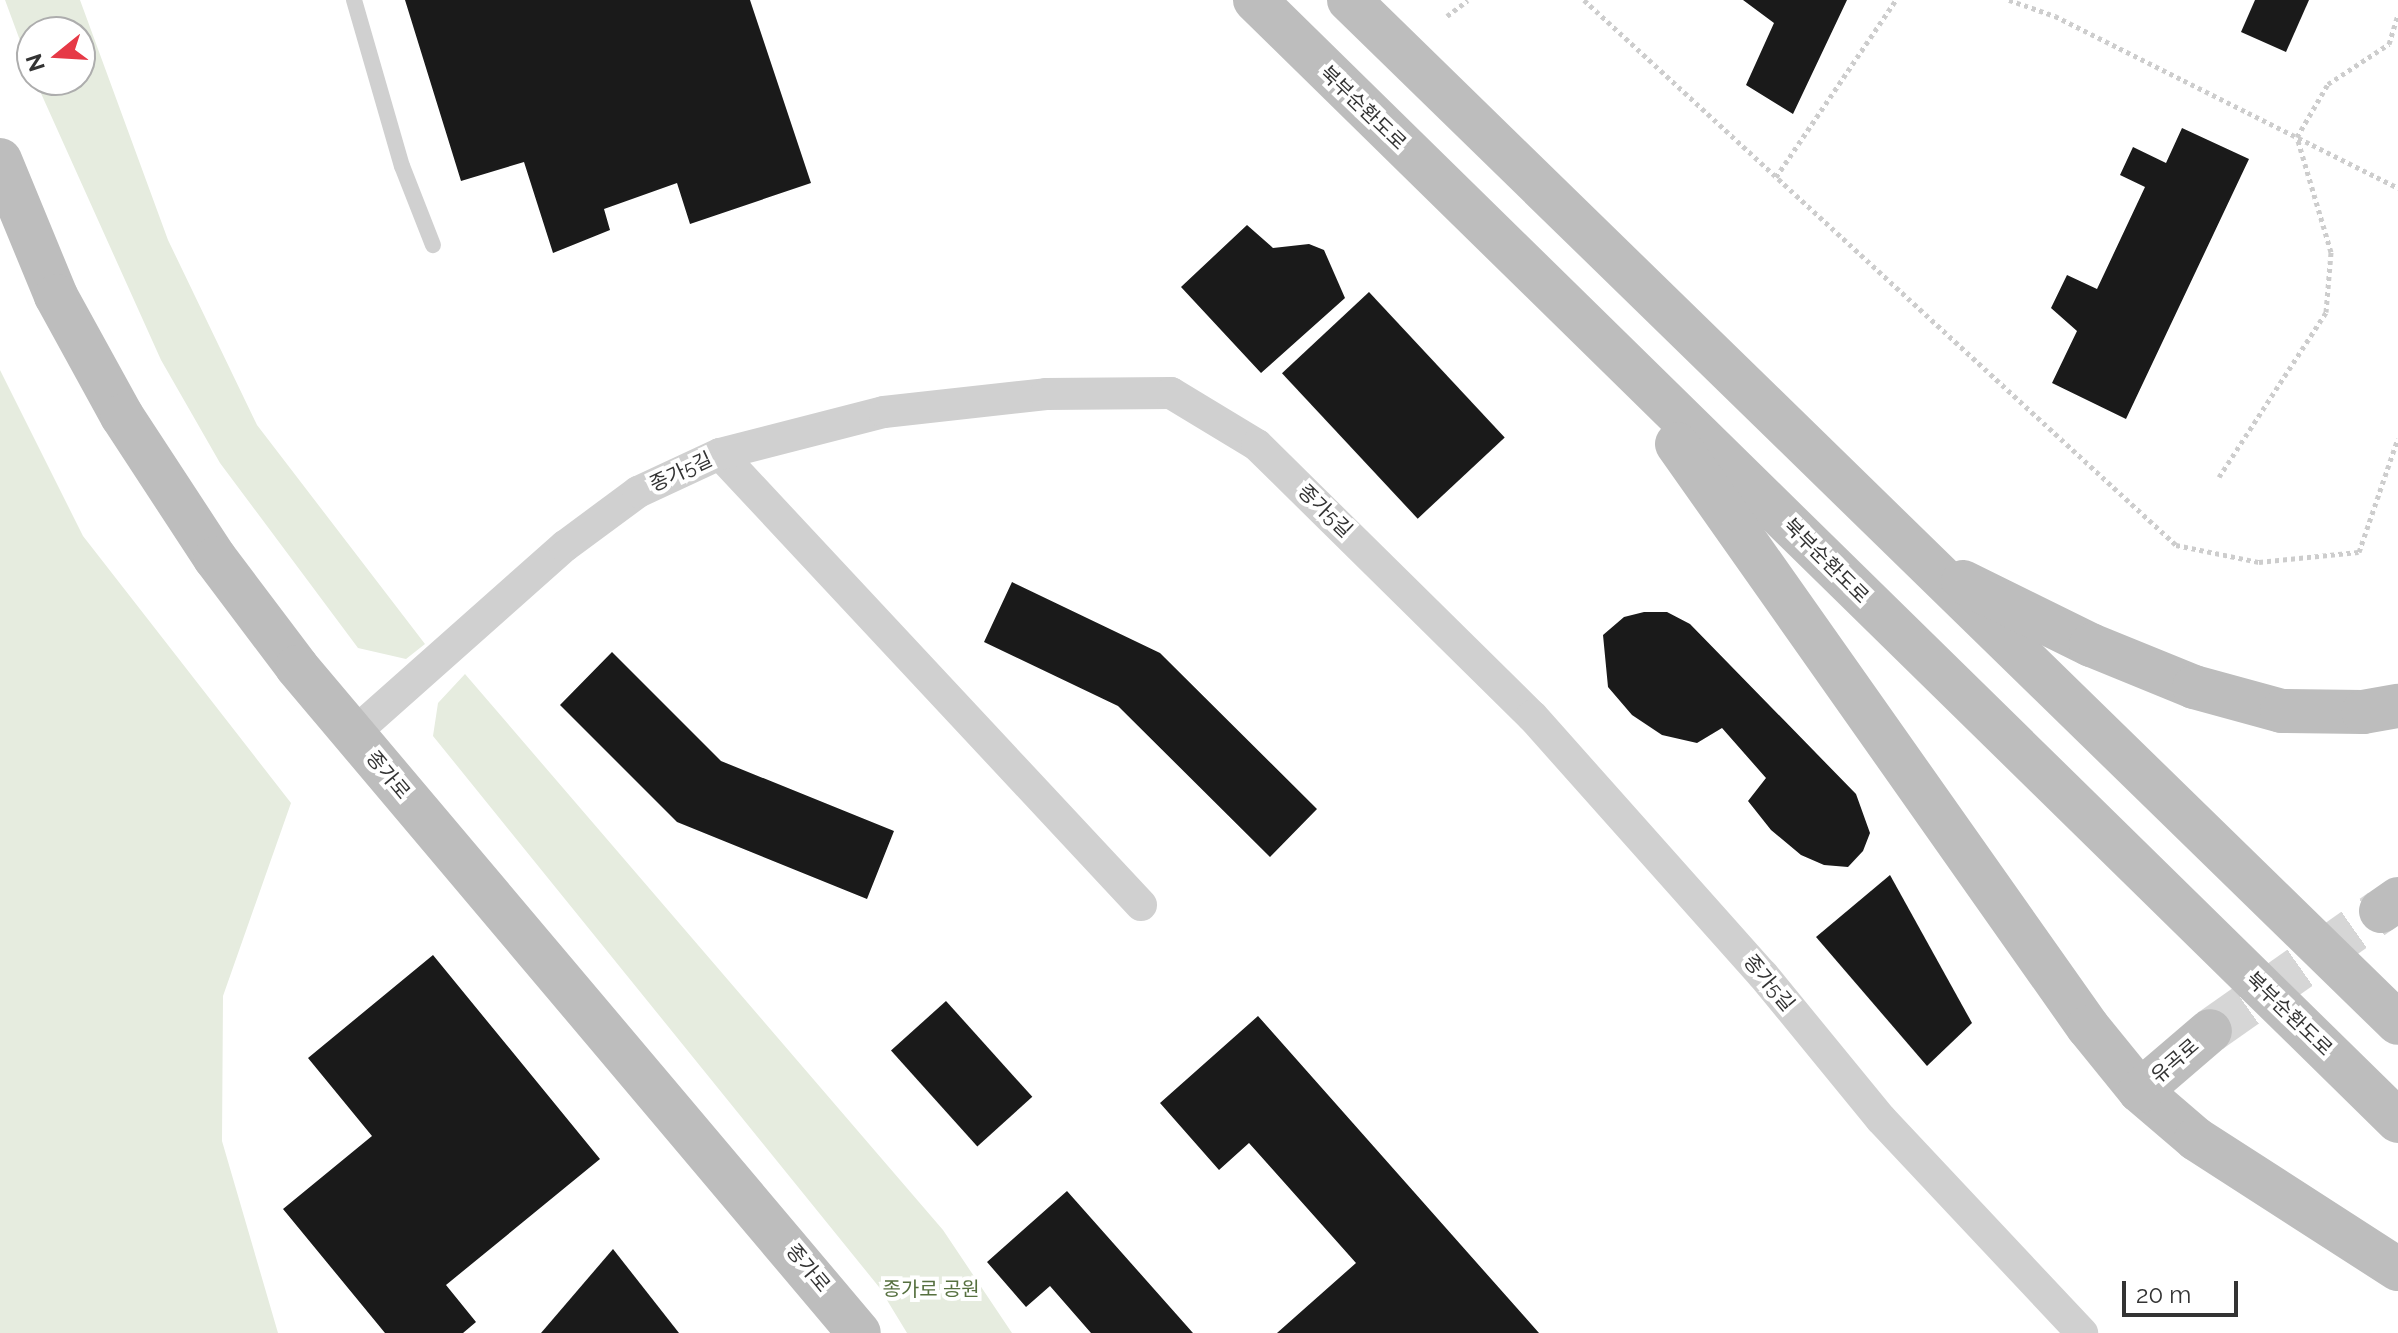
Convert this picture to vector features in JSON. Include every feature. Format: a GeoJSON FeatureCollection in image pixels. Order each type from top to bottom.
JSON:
{"type":"FeatureCollection","features":[{"type":"Feature","properties":{"kind":"main road","name":"북부순환도로"},"geometry":{"type":"LineString","coordinates":[[1255,0],[2398,1121]]}},
{"type":"Feature","properties":{"kind":"main road"},"geometry":{"type":"LineString","coordinates":[[1349,0],[1912,553],[2398,1023]]}},
{"type":"Feature","properties":{"kind":"main road","name":"종가로"},"geometry":{"type":"LineString","coordinates":[[0,160],[56,296],[122,416],[215,558],[353,734],[859,1333]]}},
{"type":"Feature","properties":{"kind":"main road"},"geometry":{"type":"LineString","coordinates":[[1598,337],[2088,1027],[2140,1091],[2196,1139],[2398,1269]]}},
{"type":"Feature","properties":{"kind":"main road"},"geometry":{"type":"LineString","coordinates":[[1912,553],[2002,604],[2194,687],[2282,711],[2363,712],[2398,706]]}},
{"type":"Feature","properties":{"kind":"main road","name":"유곡로"},"geometry":{"type":"LineString","coordinates":[[2140,1091],[2210,1031]]}},
{"type":"Feature","properties":{"kind":"street","name":"종가5길"},"geometry":{"type":"LineString","coordinates":[[353,734],[565,546],[638,492],[720,454],[884,412],[1046,394],[1171,393],[1257,445],[1532,716],[1763,975],[1881,1119],[2082,1333]]}},
{"type":"Feature","properties":{"kind":"street"},"geometry":{"type":"LineString","coordinates":[[720,454],[1141,905]]}},
{"type":"Feature","properties":{"kind":"lane"},"geometry":{"type":"LineString","coordinates":[[354,0],[402,166],[433,245]]}},
{"type":"Feature","properties":{"kind":"path"},"geometry":{"type":"LineString","coordinates":[[1447,16],[1468,0]]}},
{"type":"Feature","properties":{"kind":"path"},"geometry":{"type":"LineString","coordinates":[[1584,0],[2176,545],[2259,562],[2359,552],[2398,438]]}},
{"type":"Feature","properties":{"kind":"path"},"geometry":{"type":"LineString","coordinates":[[1776,177],[1896,0]]}},
{"type":"Feature","properties":{"kind":"path"},"geometry":{"type":"LineString","coordinates":[[2009,0],[2055,16],[2398,188]]}},
{"type":"Feature","properties":{"kind":"path"},"geometry":{"type":"LineString","coordinates":[[2219,477],[2326,312],[2331,252],[2297,137],[2328,84],[2389,44],[2398,15]]}},
{"type":"Feature","properties":{"kind":"green space"},"geometry":{"type":"Polygon","coordinates":[[[5,0],[80,0],[86,16],[16,16],[16,30],[5,0]]]}},
{"type":"Feature","properties":{"kind":"green space"},"geometry":{"type":"Polygon","coordinates":[[[96,44],[168,240],[257,425],[425,644],[406,659],[358,648],[220,463],[161,360],[42,96],[96,96],[96,44]]]}},
{"type":"Feature","properties":{"kind":"green space"},"geometry":{"type":"Polygon","coordinates":[[[0,370],[83,536],[291,803],[223,996],[222,1141],[278,1333],[0,1333],[0,370]]]}},
{"type":"Feature","properties":{"kind":"green space","name":"종가로 공원"},"geometry":{"type":"Polygon","coordinates":[[[465,674],[943,1230],[1012,1333],[907,1333],[879,1287],[433,736],[438,703],[465,674]]]}},
{"type":"Feature","properties":{"kind":"building"},"geometry":{"type":"Polygon","coordinates":[[[405,0],[750,0],[811,183],[690,224],[677,183],[604,209],[610,230],[553,253],[524,162],[461,181],[405,0]]]}},
{"type":"Feature","properties":{"kind":"building"},"geometry":{"type":"Polygon","coordinates":[[[1743,0],[1847,0],[1793,114],[1746,85],[1774,23],[1743,0]]]}},
{"type":"Feature","properties":{"kind":"building"},"geometry":{"type":"Polygon","coordinates":[[[2255,0],[2309,0],[2286,52],[2241,32],[2255,0]]]}},
{"type":"Feature","properties":{"kind":"building"},"geometry":{"type":"Polygon","coordinates":[[[2182,128],[2249,159],[2126,419],[2052,383],[2077,331],[2051,308],[2067,275],[2097,289],[2145,187],[2120,175],[2133,147],[2166,163],[2182,128]]]}},
{"type":"Feature","properties":{"kind":"building"},"geometry":{"type":"Polygon","coordinates":[[[1247,225],[1273,248],[1309,244],[1324,250],[1345,298],[1261,373],[1181,287],[1247,225]]]}},
{"type":"Feature","properties":{"kind":"building"},"geometry":{"type":"Polygon","coordinates":[[[1369,292],[1505,438],[1418,519],[1282,373],[1369,292]]]}},
{"type":"Feature","properties":{"kind":"building"},"geometry":{"type":"Polygon","coordinates":[[[1012,582],[1160,653],[1317,809],[1270,857],[1118,706],[984,642],[1012,582]]]}},
{"type":"Feature","properties":{"kind":"building"},"geometry":{"type":"Polygon","coordinates":[[[1644,612],[1667,612],[1690,624],[1856,794],[1870,833],[1863,851],[1848,867],[1824,865],[1801,855],[1771,830],[1748,801],[1766,778],[1722,728],[1697,743],[1662,735],[1632,715],[1608,687],[1603,635],[1624,617],[1644,612]]]}},
{"type":"Feature","properties":{"kind":"building"},"geometry":{"type":"Polygon","coordinates":[[[612,652],[721,761],[894,831],[867,899],[677,822],[560,705],[612,652]]]}},
{"type":"Feature","properties":{"kind":"building"},"geometry":{"type":"Polygon","coordinates":[[[1890,875],[1972,1023],[1927,1066],[1816,937],[1890,875]]]}},
{"type":"Feature","properties":{"kind":"building"},"geometry":{"type":"Polygon","coordinates":[[[433,955],[600,1159],[446,1285],[476,1322],[463,1333],[385,1333],[283,1209],[372,1136],[308,1058],[433,955]]]}},
{"type":"Feature","properties":{"kind":"building"},"geometry":{"type":"Polygon","coordinates":[[[946,1001],[1032,1097],[977,1146],[891,1051],[946,1001]]]}},
{"type":"Feature","properties":{"kind":"building"},"geometry":{"type":"Polygon","coordinates":[[[1258,1016],[1539,1333],[1277,1333],[1356,1263],[1249,1143],[1219,1170],[1160,1103],[1258,1016]]]}},
{"type":"Feature","properties":{"kind":"building"},"geometry":{"type":"Polygon","coordinates":[[[1067,1191],[1193,1333],[1091,1333],[1050,1286],[1026,1307],[987,1262],[1067,1191]]]}},
{"type":"Feature","properties":{"kind":"building"},"geometry":{"type":"Polygon","coordinates":[[[613,1249],[679,1333],[541,1333],[613,1249]]]}},
{"type":"Feature","properties":{"kind":"tunnel"},"geometry":{"type":"LineString","coordinates":[[2210,1031],[2381,911]]}}]}
